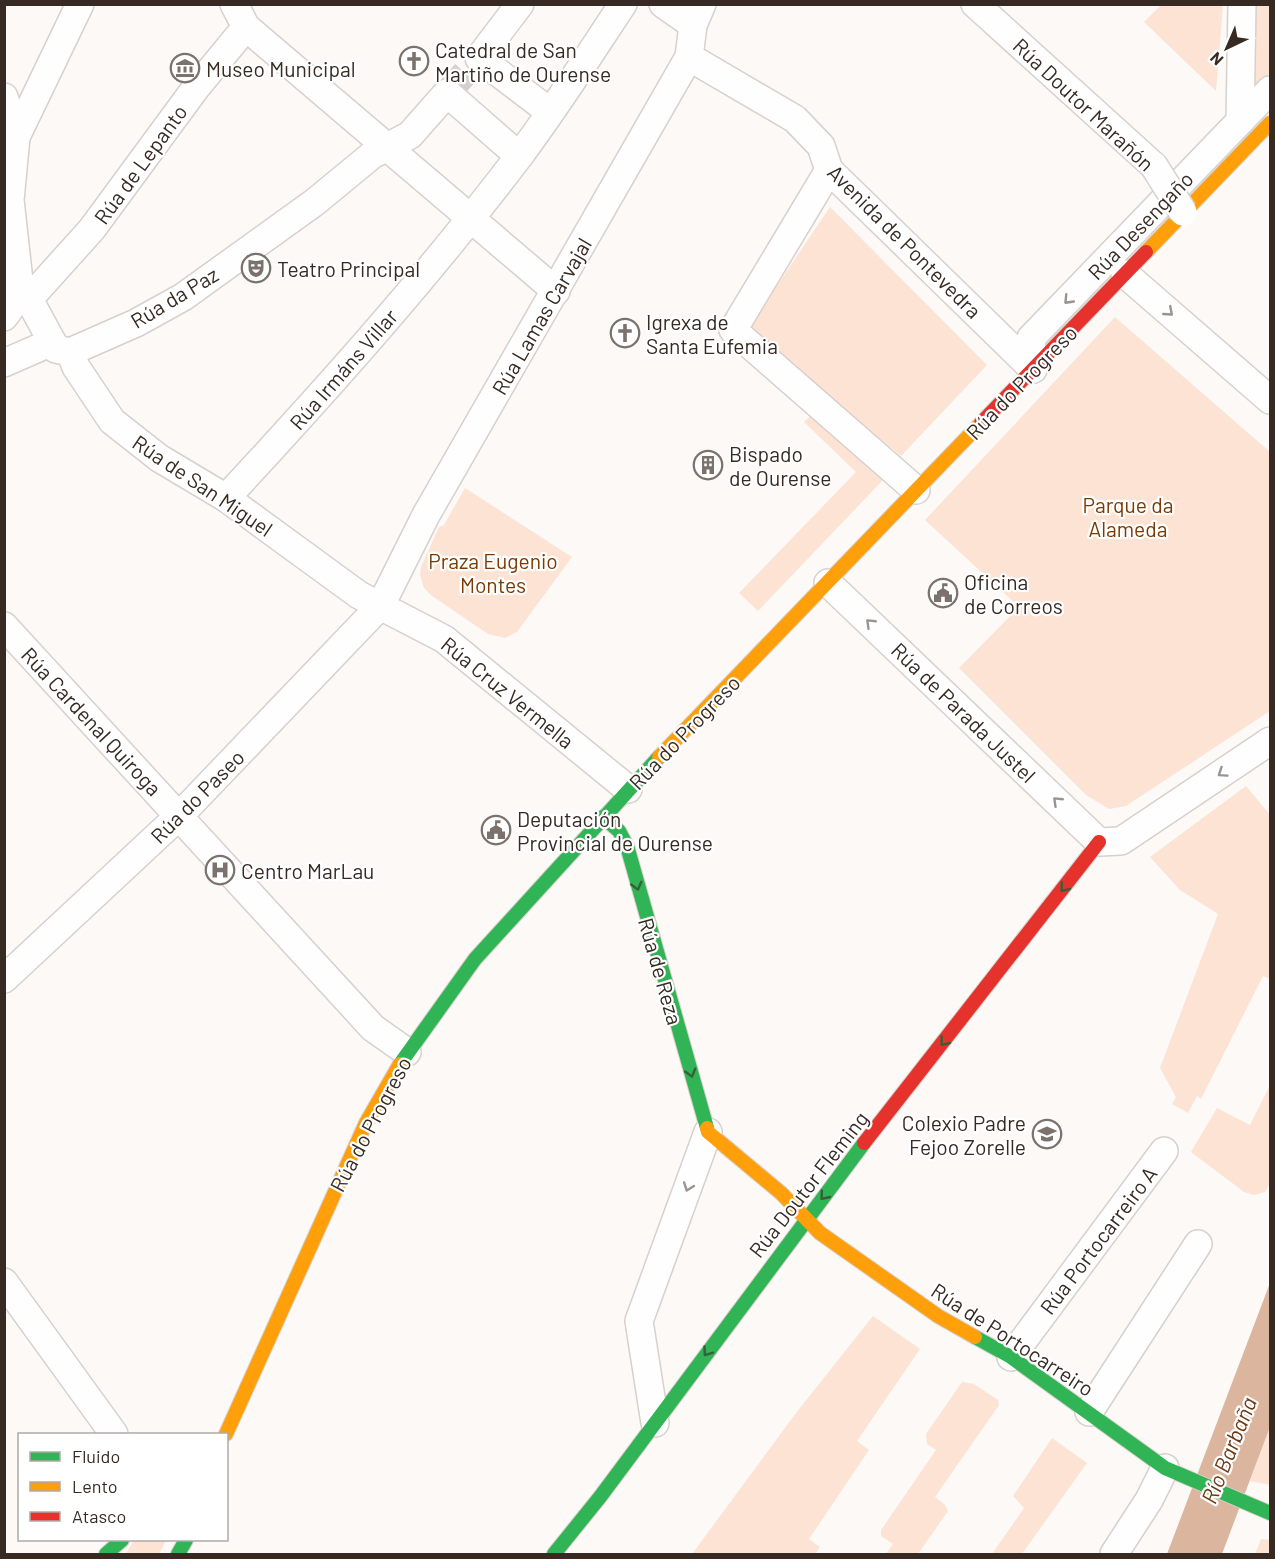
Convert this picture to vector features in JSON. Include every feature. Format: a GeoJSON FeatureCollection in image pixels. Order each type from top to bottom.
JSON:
{"type":"FeatureCollection","features":[{"type":"Feature","properties":{"kind":"street"},"geometry":{"type":"LineString","coordinates":[[10,133],[80,4]]}},
{"type":"Feature","properties":{"kind":"street","name":"Rúa Irmáns Villar"},"geometry":{"type":"LineString","coordinates":[[226,498],[359,354],[463,228],[519,156],[623,4]]}},
{"type":"Feature","properties":{"kind":"street"},"geometry":{"type":"LineString","coordinates":[[663,4],[698,15]]}},
{"type":"Feature","properties":{"kind":"street","name":"Rúa Doutor Marañón"},"geometry":{"type":"LineString","coordinates":[[975,4],[1154,166],[1183,212]]}},
{"type":"Feature","properties":{"kind":"street"},"geometry":{"type":"LineString","coordinates":[[1240,122],[1242,4]]}},
{"type":"Feature","properties":{"kind":"street"},"geometry":{"type":"LineString","coordinates":[[511,8],[479,58],[550,112]]}},
{"type":"Feature","properties":{"kind":"street","name":"Rúa Lamas Carvajal"},"geometry":{"type":"LineString","coordinates":[[381,605],[426,515],[689,57],[698,15]]}},
{"type":"Feature","properties":{"kind":"street"},"geometry":{"type":"LineString","coordinates":[[240,16],[388,148],[463,228],[556,291]]}},
{"type":"Feature","properties":{"kind":"street","name":"Rúa de Lepanto"},"geometry":{"type":"LineString","coordinates":[[24,290],[92,229],[195,89],[240,16]]}},
{"type":"Feature","properties":{"kind":"street","name":"Avenida de Pontevedra"},"geometry":{"type":"LineString","coordinates":[[689,57],[795,120],[821,146],[829,170],[1033,369]]}},
{"type":"Feature","properties":{"kind":"street","name":"Rúa Desengaño"},"geometry":{"type":"LineString","coordinates":[[1033,369],[1030,338],[1270,90]]}},
{"type":"Feature","properties":{"kind":"street","name":"Rúa da Paz"},"geometry":{"type":"LineString","coordinates":[[4,363],[136,323],[183,297],[315,202],[372,155],[410,135],[447,93],[519,156]]}},
{"type":"Feature","properties":{"kind":"street"},"geometry":{"type":"LineString","coordinates":[[4,97],[10,133],[10,200],[24,290],[4,317]]}},
{"type":"Feature","properties":{"kind":"street","name":"Rúa do Progreso"},"geometry":{"type":"LineString","coordinates":[[226,1433],[366,1123],[407,1052],[475,959],[628,789],[1270,123]]}},
{"type":"Feature","properties":{"kind":"street"},"geometry":{"type":"LineString","coordinates":[[829,170],[733,330],[916,490]]}},
{"type":"Feature","properties":{"kind":"street"},"geometry":{"type":"LineString","coordinates":[[1125,274],[1270,398]]}},
{"type":"Feature","properties":{"kind":"street","name":"Rúa de San Miguel"},"geometry":{"type":"LineString","coordinates":[[24,290],[112,421],[159,459],[226,498],[359,595],[381,605]]}},
{"type":"Feature","properties":{"kind":"street","name":"Rúa de Parada Justel"},"geometry":{"type":"LineString","coordinates":[[828,583],[1099,842]]}},
{"type":"Feature","properties":{"kind":"street","name":"Rúa Cruz Vermella"},"geometry":{"type":"LineString","coordinates":[[381,605],[444,639],[628,789]]}},
{"type":"Feature","properties":{"kind":"street","name":"Rúa do Paseo"},"geometry":{"type":"LineString","coordinates":[[4,979],[180,815],[381,605]]}},
{"type":"Feature","properties":{"kind":"street","name":"Rúa Cardenal Quiroga"},"geometry":{"type":"LineString","coordinates":[[4,626],[374,1028],[407,1052]]}},
{"type":"Feature","properties":{"kind":"street"},"geometry":{"type":"LineString","coordinates":[[1099,842],[1122,841],[1270,741]]}},
{"type":"Feature","properties":{"kind":"street","name":"Rúa de Reza"},"geometry":{"type":"LineString","coordinates":[[603,817],[619,831],[627,846],[708,1132]]}},
{"type":"Feature","properties":{"kind":"street","name":"Rúa Doutor Fleming"},"geometry":{"type":"LineString","coordinates":[[554,1554],[655,1423],[806,1218],[1099,842]]}},
{"type":"Feature","properties":{"kind":"street"},"geometry":{"type":"LineString","coordinates":[[655,1423],[639,1321],[708,1132],[781,1193],[806,1218]]}},
{"type":"Feature","properties":{"kind":"street","name":"Rúa Portocarreiro A"},"geometry":{"type":"LineString","coordinates":[[1011,1357],[1164,1152]]}},
{"type":"Feature","properties":{"kind":"street","name":"Rúa de Portocarreiro"},"geometry":{"type":"LineString","coordinates":[[806,1218],[820,1233],[930,1311],[1011,1357],[1165,1468],[1270,1513]]}},
{"type":"Feature","properties":{"kind":"street"},"geometry":{"type":"LineString","coordinates":[[1089,1412],[1198,1244]]}},
{"type":"Feature","properties":{"kind":"street"},"geometry":{"type":"LineString","coordinates":[[4,1282],[113,1433]]}},
{"type":"Feature","properties":{"kind":"street"},"geometry":{"type":"LineString","coordinates":[[1114,1554],[1149,1500],[1165,1468]]}},
{"type":"Feature","properties":{"kind":"street"},"geometry":{"type":"LineString","coordinates":[[106,1554],[120,1541]]}},
{"type":"Feature","properties":{"kind":"green space"},"geometry":{"type":"Polygon","coordinates":[[[1161,5],[1223,5],[1216,91],[1144,22],[1161,5]]]}},
{"type":"Feature","properties":{"kind":"green space"},"geometry":{"type":"Polygon","coordinates":[[[1252,5],[1270,5],[1270,77],[1242,106],[1252,5]]]}},
{"type":"Feature","properties":{"kind":"green space"},"geometry":{"type":"Polygon","coordinates":[[[830,207],[987,365],[901,456],[747,330],[830,207]]]}},
{"type":"Feature","properties":{"kind":"green space","name":"Parque da Alameda"},"geometry":{"type":"Polygon","coordinates":[[[1115,317],[1270,452],[1270,711],[1126,806],[1109,809],[1086,795],[959,668],[1019,607],[925,520],[1115,317]]]}},
{"type":"Feature","properties":{"kind":"green space"},"geometry":{"type":"Polygon","coordinates":[[[816,411],[883,480],[758,611],[739,593],[856,472],[804,422],[816,411]]]}},
{"type":"Feature","properties":{"kind":"green space","name":"Praza Eugenio Montes"},"geometry":{"type":"Polygon","coordinates":[[[465,488],[572,557],[517,632],[505,638],[488,634],[432,596],[424,588],[420,575],[421,567],[439,527],[444,525],[465,488]]]}},
{"type":"Feature","properties":{"kind":"green space"},"geometry":{"type":"Polygon","coordinates":[[[1246,786],[1270,815],[1270,979],[1263,976],[1201,1099],[1197,1096],[1188,1113],[1172,1104],[1176,1097],[1160,1068],[1218,914],[1180,890],[1150,857],[1246,786]]]}},
{"type":"Feature","properties":{"kind":"green space"},"geometry":{"type":"Polygon","coordinates":[[[1270,1085],[1270,1183],[1265,1192],[1254,1195],[1244,1192],[1191,1152],[1217,1108],[1250,1125],[1270,1085]]]}},
{"type":"Feature","properties":{"kind":"green space"},"geometry":{"type":"Polygon","coordinates":[[[873,1316],[920,1349],[857,1441],[869,1450],[809,1539],[820,1547],[815,1554],[692,1554],[796,1413],[873,1316]]]}},
{"type":"Feature","properties":{"kind":"green space"},"geometry":{"type":"Polygon","coordinates":[[[962,1382],[974,1384],[998,1400],[999,1405],[935,1497],[945,1505],[948,1511],[918,1554],[886,1554],[893,1544],[881,1536],[881,1530],[936,1450],[927,1444],[926,1434],[962,1382]]]}},
{"type":"Feature","properties":{"kind":"green space"},"geometry":{"type":"Polygon","coordinates":[[[1270,1427],[1270,1485],[1250,1481],[1270,1427]]]}},
{"type":"Feature","properties":{"kind":"green space"},"geometry":{"type":"Polygon","coordinates":[[[1052,1438],[1087,1463],[1022,1554],[992,1554],[1024,1508],[1013,1496],[1052,1438]]]}},
{"type":"Feature","properties":{"kind":"green space"},"geometry":{"type":"Polygon","coordinates":[[[1261,1539],[1270,1540],[1270,1554],[1255,1554],[1261,1539]]]}},
{"type":"Feature","properties":{"kind":"green space"},"geometry":{"type":"Polygon","coordinates":[[[133,1541],[166,1541],[159,1554],[126,1554],[133,1541]]]}},
{"type":"Feature","properties":{"kind":"water","name":"Río Barbaña"},"geometry":{"type":"Polygon","coordinates":[[[1270,1283],[1270,1427],[1222,1554],[1167,1554],[1270,1283]]]}},
{"type":"Feature","properties":{"kind":"tunnel"},"geometry":{"type":"LineString","coordinates":[[447,93],[479,58]]}},
{"type":"Feature","properties":{"kind":"traffic: fast"},"geometry":{"type":"LineString","coordinates":[[400,1064],[475,959],[659,757]]}},
{"type":"Feature","properties":{"kind":"traffic: fast"},"geometry":{"type":"LineString","coordinates":[[603,817],[619,831],[627,846],[707,1128]]}},
{"type":"Feature","properties":{"kind":"traffic: fast"},"geometry":{"type":"LineString","coordinates":[[554,1554],[600,1497],[864,1143]]}},
{"type":"Feature","properties":{"kind":"traffic: fast"},"geometry":{"type":"LineString","coordinates":[[975,1337],[1011,1357],[1165,1468],[1270,1513]]}},
{"type":"Feature","properties":{"kind":"traffic: fast"},"geometry":{"type":"LineString","coordinates":[[106,1554],[121,1541]]}},
{"type":"Feature","properties":{"kind":"traffic: fast"},"geometry":{"type":"LineString","coordinates":[[178,1554],[185,1541]]}},
{"type":"Feature","properties":{"kind":"traffic: slow"},"geometry":{"type":"LineString","coordinates":[[1146,252],[1270,123]]}},
{"type":"Feature","properties":{"kind":"traffic: slow"},"geometry":{"type":"LineString","coordinates":[[659,757],[981,423]]}},
{"type":"Feature","properties":{"kind":"traffic: slow"},"geometry":{"type":"LineString","coordinates":[[226,1433],[366,1123],[400,1064]]}},
{"type":"Feature","properties":{"kind":"traffic: slow"},"geometry":{"type":"LineString","coordinates":[[707,1128],[708,1132],[781,1193],[820,1233],[938,1316],[975,1337]]}},
{"type":"Feature","properties":{"kind":"traffic: jam"},"geometry":{"type":"LineString","coordinates":[[981,423],[1146,252]]}},
{"type":"Feature","properties":{"kind":"traffic: jam"},"geometry":{"type":"LineString","coordinates":[[864,1143],[1099,842]]}},
{"type":"Feature","properties":{"kind":"place","name":"Catedral de San Martiño de Ourense"},"geometry":{"type":"Point","coordinates":[414,61]}},
{"type":"Feature","properties":{"kind":"place","name":"Museo Municipal"},"geometry":{"type":"Point","coordinates":[185,68]}},
{"type":"Feature","properties":{"kind":"place","name":"Teatro Principal"},"geometry":{"type":"Point","coordinates":[256,268]}},
{"type":"Feature","properties":{"kind":"place","name":"Igrexa de Santa Eufemia"},"geometry":{"type":"Point","coordinates":[625,333]}},
{"type":"Feature","properties":{"kind":"place","name":"Bispado de Ourense"},"geometry":{"type":"Point","coordinates":[708,465]}},
{"type":"Feature","properties":{"kind":"place","name":"Oficina de Correos"},"geometry":{"type":"Point","coordinates":[943,593]}},
{"type":"Feature","properties":{"kind":"place","name":"Deputación Provincial de Ourense"},"geometry":{"type":"Point","coordinates":[496,830]}},
{"type":"Feature","properties":{"kind":"place","name":"Centro MarLau"},"geometry":{"type":"Point","coordinates":[220,870]}},
{"type":"Feature","properties":{"kind":"place","name":"Colexio Padre Fejoo Zorelle"},"geometry":{"type":"Point","coordinates":[1047,1134]}}]}
